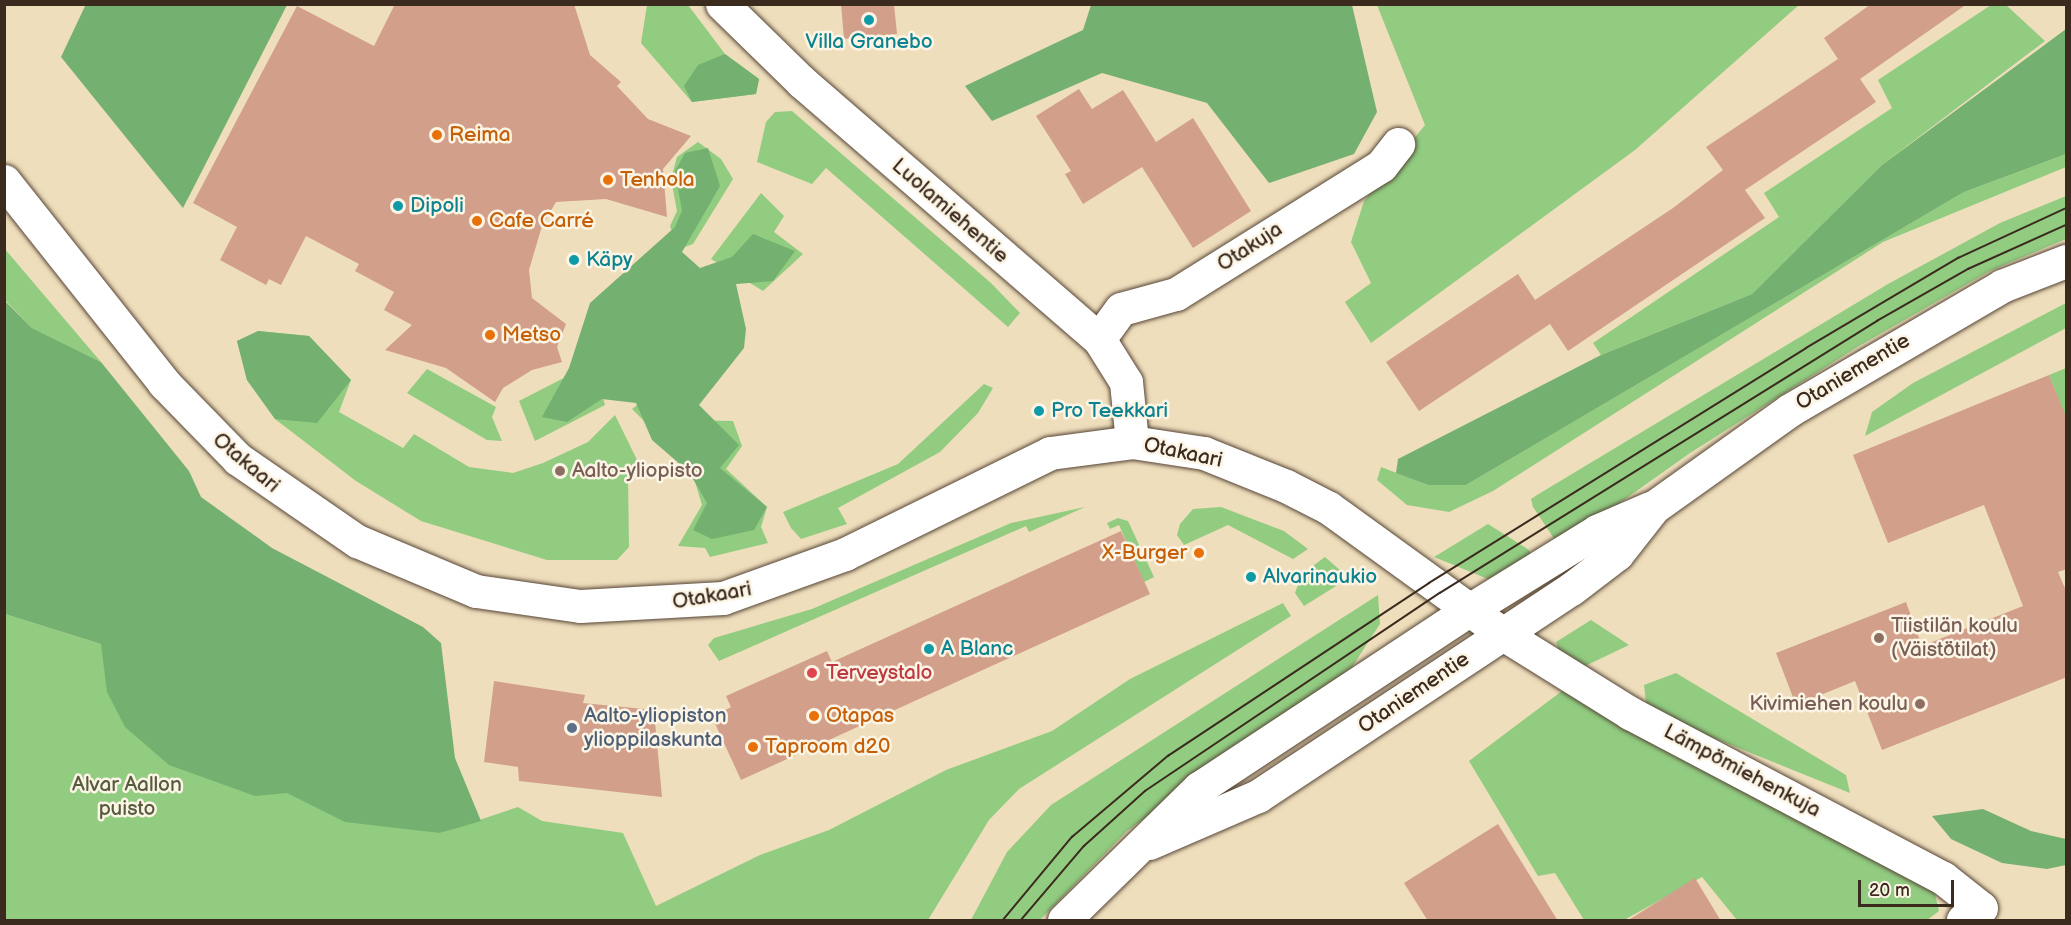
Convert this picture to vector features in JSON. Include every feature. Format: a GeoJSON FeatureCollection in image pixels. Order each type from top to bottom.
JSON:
{"type":"FeatureCollection","features":[{"type":"Feature","properties":{"kind":"street","name":"Luolamiehentie"},"geometry":{"type":"LineString","coordinates":[[722,4],[802,82],[1098,339],[1126,382],[1132,442]]}},
{"type":"Feature","properties":{"kind":"street","name":"Otakuja"},"geometry":{"type":"LineString","coordinates":[[1098,339],[1121,309],[1176,294],[1381,166],[1398,144]]}},
{"type":"Feature","properties":{"kind":"street","name":"Otakaari"},"geometry":{"type":"LineString","coordinates":[[4,182],[164,383],[238,459],[357,541],[476,591],[580,606],[723,598],[845,554],[1050,453],[1132,442],[1204,453],[1286,486],[1379,543],[1466,612],[1503,634]]}},
{"type":"Feature","properties":{"kind":"street","name":"Otaniementie"},"geometry":{"type":"LineString","coordinates":[[1064,921],[1149,843],[1199,788],[1466,612],[1597,531],[1654,507],[1869,361],[2002,286],[2067,261]]}},
{"type":"Feature","properties":{"kind":"street","name":"Otaniementie"},"geometry":{"type":"LineString","coordinates":[[1149,843],[1258,796],[1503,634],[1617,554],[1654,507]]}},
{"type":"Feature","properties":{"kind":"street","name":"Lämpömiehenkuja"},"geometry":{"type":"LineString","coordinates":[[1503,634],[1630,713],[1943,878],[1972,914]]}},
{"type":"Feature","properties":{"kind":"green space"},"geometry":{"type":"Polygon","coordinates":[[[86,4],[287,5],[183,208],[61,57],[86,4]]]}},
{"type":"Feature","properties":{"kind":"green space"},"geometry":{"type":"Polygon","coordinates":[[[647,5],[688,5],[725,54],[759,79],[756,94],[692,102],[641,43],[647,5]]]}},
{"type":"Feature","properties":{"kind":"green space"},"geometry":{"type":"Polygon","coordinates":[[[1091,5],[1352,5],[1377,112],[1354,154],[1269,183],[1207,103],[1102,73],[992,121],[965,86],[1083,30],[1091,5]]]}},
{"type":"Feature","properties":{"kind":"green space"},"geometry":{"type":"Polygon","coordinates":[[[1377,5],[1799,5],[1635,150],[1371,343],[1345,302],[1371,283],[1351,242],[1364,201],[1425,125],[1377,5]]]}},
{"type":"Feature","properties":{"kind":"green space"},"geometry":{"type":"Polygon","coordinates":[[[1991,5],[2006,5],[2045,41],[1882,165],[1752,294],[1601,355],[1593,343],[1779,217],[1764,193],[1892,108],[1878,80],[1991,5]]]}},
{"type":"Feature","properties":{"kind":"green space"},"geometry":{"type":"Polygon","coordinates":[[[2066,29],[2066,154],[1964,192],[1466,485],[1428,485],[1396,473],[1398,459],[1601,355],[1752,294],[1882,165],[2066,29]]]}},
{"type":"Feature","properties":{"kind":"green space"},"geometry":{"type":"Polygon","coordinates":[[[725,54],[759,79],[756,94],[692,102],[684,86],[698,65],[725,54]]]}},
{"type":"Feature","properties":{"kind":"green space"},"geometry":{"type":"Polygon","coordinates":[[[792,111],[991,283],[1020,313],[1008,327],[826,168],[812,184],[757,162],[766,122],[775,112],[792,111]]]}},
{"type":"Feature","properties":{"kind":"green space"},"geometry":{"type":"Polygon","coordinates":[[[698,142],[721,159],[733,179],[693,244],[679,249],[670,226],[677,211],[671,179],[677,157],[698,142]]]}},
{"type":"Feature","properties":{"kind":"green space"},"geometry":{"type":"Polygon","coordinates":[[[708,148],[720,186],[682,252],[700,268],[732,257],[753,234],[795,251],[773,281],[736,284],[746,329],[744,348],[699,405],[739,445],[720,468],[767,507],[754,530],[712,539],[693,530],[707,503],[689,472],[652,440],[636,403],[602,399],[567,422],[542,417],[569,368],[590,303],[675,227],[682,211],[675,171],[685,153],[708,148]]]}},
{"type":"Feature","properties":{"kind":"green space"},"geometry":{"type":"Polygon","coordinates":[[[2066,154],[2066,167],[1883,242],[1493,491],[1449,512],[1407,505],[1377,480],[1381,467],[1428,485],[1466,485],[1964,192],[2066,154]]]}},
{"type":"Feature","properties":{"kind":"green space"},"geometry":{"type":"Polygon","coordinates":[[[761,193],[784,216],[774,232],[803,254],[763,291],[711,259],[761,193]]]}},
{"type":"Feature","properties":{"kind":"green space"},"geometry":{"type":"Polygon","coordinates":[[[2066,196],[2066,239],[1990,271],[1859,346],[1690,453],[1559,546],[1533,507],[1531,499],[1537,495],[1888,284],[2000,223],[2066,196]]]}},
{"type":"Feature","properties":{"kind":"green space"},"geometry":{"type":"Polygon","coordinates":[[[4,248],[101,362],[32,328],[5,300],[4,248]]]}},
{"type":"Feature","properties":{"kind":"green space"},"geometry":{"type":"Polygon","coordinates":[[[4,300],[32,328],[101,362],[189,471],[201,497],[272,548],[423,627],[441,643],[455,758],[481,821],[440,833],[345,822],[287,793],[255,796],[169,765],[125,727],[107,692],[101,644],[5,614],[4,300]]]}},
{"type":"Feature","properties":{"kind":"green space"},"geometry":{"type":"Polygon","coordinates":[[[2066,303],[2066,328],[1865,436],[1872,412],[1913,383],[2066,303]]]}},
{"type":"Feature","properties":{"kind":"green space"},"geometry":{"type":"Polygon","coordinates":[[[258,331],[309,336],[351,380],[339,412],[403,448],[414,434],[469,467],[513,473],[543,463],[588,442],[615,415],[639,464],[628,474],[629,547],[617,560],[547,560],[421,521],[356,481],[275,419],[247,380],[237,341],[258,331]]]}},
{"type":"Feature","properties":{"kind":"green space"},"geometry":{"type":"Polygon","coordinates":[[[258,331],[309,336],[351,380],[317,423],[275,419],[247,380],[237,341],[258,331]]]}},
{"type":"Feature","properties":{"kind":"green space"},"geometry":{"type":"Polygon","coordinates":[[[593,363],[605,405],[535,441],[519,401],[593,363]]]}},
{"type":"Feature","properties":{"kind":"green space"},"geometry":{"type":"Polygon","coordinates":[[[2066,368],[2066,419],[2049,375],[2066,368]]]}},
{"type":"Feature","properties":{"kind":"green space"},"geometry":{"type":"Polygon","coordinates":[[[427,369],[496,407],[492,417],[502,441],[487,440],[407,393],[427,369]]]}},
{"type":"Feature","properties":{"kind":"green space"},"geometry":{"type":"Polygon","coordinates":[[[984,384],[993,388],[978,413],[940,452],[838,508],[847,524],[801,539],[791,528],[783,512],[898,464],[984,384]]]}},
{"type":"Feature","properties":{"kind":"green space"},"geometry":{"type":"Polygon","coordinates":[[[642,401],[686,420],[733,421],[742,446],[726,469],[767,507],[761,527],[768,543],[710,557],[705,548],[678,546],[702,505],[691,468],[632,409],[642,401]]]}},
{"type":"Feature","properties":{"kind":"green space"},"geometry":{"type":"Polygon","coordinates":[[[1085,507],[1029,532],[1026,526],[719,661],[708,645],[714,638],[812,609],[1011,523],[1085,507]]]}},
{"type":"Feature","properties":{"kind":"green space"},"geometry":{"type":"Polygon","coordinates":[[[1221,507],[1284,531],[1308,549],[1293,559],[1228,525],[1184,545],[1177,535],[1180,524],[1193,509],[1221,507]]]}},
{"type":"Feature","properties":{"kind":"green space"},"geometry":{"type":"Polygon","coordinates":[[[1118,518],[1128,521],[1154,577],[1144,582],[1119,525],[1110,529],[1107,523],[1118,518]]]}},
{"type":"Feature","properties":{"kind":"green space"},"geometry":{"type":"Polygon","coordinates":[[[1488,524],[1529,550],[1535,562],[1493,581],[1434,557],[1488,524]]]}},
{"type":"Feature","properties":{"kind":"green space"},"geometry":{"type":"Polygon","coordinates":[[[1325,557],[1349,578],[1304,606],[1295,593],[1302,574],[1325,557]]]}},
{"type":"Feature","properties":{"kind":"green space"},"geometry":{"type":"Polygon","coordinates":[[[1378,595],[1380,624],[1352,667],[1127,831],[1040,920],[971,920],[1007,852],[1051,805],[1378,595]]]}},
{"type":"Feature","properties":{"kind":"green space","name":"Alvar Aallon puisto"},"geometry":{"type":"Polygon","coordinates":[[[1283,603],[1291,616],[1019,789],[989,820],[928,920],[5,920],[5,614],[101,644],[440,833],[518,807],[542,821],[623,833],[656,906],[760,855],[829,830],[946,770],[1052,731],[1130,679],[1283,603]]]}},
{"type":"Feature","properties":{"kind":"green space"},"geometry":{"type":"Polygon","coordinates":[[[1591,620],[1629,645],[1585,666],[1559,651],[1556,642],[1591,620]]]}},
{"type":"Feature","properties":{"kind":"green space"},"geometry":{"type":"Polygon","coordinates":[[[1676,673],[1846,775],[1850,793],[1647,711],[1644,685],[1676,673]]]}},
{"type":"Feature","properties":{"kind":"green space"},"geometry":{"type":"Polygon","coordinates":[[[1562,691],[1933,886],[1939,911],[1927,920],[1737,920],[1702,877],[1624,920],[1584,920],[1555,873],[1538,876],[1469,761],[1562,691]]]}},
{"type":"Feature","properties":{"kind":"green space"},"geometry":{"type":"Polygon","coordinates":[[[1983,809],[2031,831],[2066,839],[2066,865],[2047,869],[2002,863],[1951,839],[1932,816],[1983,809]]]}},
{"type":"Feature","properties":{"kind":"building","name":"Dipoli"},"geometry":{"type":"Polygon","coordinates":[[[395,4],[574,4],[590,55],[621,82],[617,86],[648,119],[691,136],[663,169],[667,217],[606,199],[556,202],[542,226],[529,270],[532,298],[566,324],[557,347],[562,362],[532,370],[503,388],[495,402],[446,368],[385,350],[412,325],[384,310],[394,292],[355,271],[359,264],[306,236],[281,285],[269,279],[266,285],[220,260],[237,227],[193,203],[297,6],[374,46],[395,4]]]}},
{"type":"Feature","properties":{"kind":"building","name":"Villa Granebo"},"geometry":{"type":"Polygon","coordinates":[[[841,4],[894,4],[897,34],[844,39],[841,4]]]}},
{"type":"Feature","properties":{"kind":"building"},"geometry":{"type":"Polygon","coordinates":[[[1871,4],[1967,4],[1860,79],[1876,102],[1745,190],[1765,218],[1568,351],[1550,324],[1419,411],[1386,362],[1518,274],[1535,300],[1673,208],[1723,170],[1706,147],[1838,59],[1824,38],[1871,4]]]}},
{"type":"Feature","properties":{"kind":"building"},"geometry":{"type":"Polygon","coordinates":[[[1079,89],[1092,109],[1123,90],[1156,142],[1193,118],[1251,211],[1193,248],[1142,167],[1083,204],[1065,174],[1071,171],[1036,116],[1079,89]]]}},
{"type":"Feature","properties":{"kind":"building","name":"Kivimiehen koulu"},"geometry":{"type":"Polygon","coordinates":[[[2049,375],[2067,419],[2067,569],[2058,572],[2067,593],[2067,677],[1882,750],[1855,681],[1796,705],[1776,653],[1906,602],[1922,646],[2023,606],[1984,505],[1888,543],[1853,455],[2049,375]]]}},
{"type":"Feature","properties":{"kind":"building","name":"A Blanc"},"geometry":{"type":"Polygon","coordinates":[[[1121,531],[1150,594],[741,780],[712,717],[731,707],[726,696],[827,651],[832,662],[1121,531]]]}},
{"type":"Feature","properties":{"kind":"building","name":"Aalto-yliopiston ylioppilaskunta"},"geometry":{"type":"Polygon","coordinates":[[[494,681],[585,695],[583,703],[654,710],[662,797],[519,781],[518,767],[484,762],[494,681]]]}},
{"type":"Feature","properties":{"kind":"building"},"geometry":{"type":"Polygon","coordinates":[[[1498,824],[1558,921],[1428,921],[1404,883],[1498,824]]]}},
{"type":"Feature","properties":{"kind":"building"},"geometry":{"type":"Polygon","coordinates":[[[1695,878],[1721,921],[1627,921],[1695,878]]]}},
{"type":"Feature","properties":{"kind":"tram line"},"geometry":{"type":"LineString","coordinates":[[1003,920],[1072,837],[1168,756],[1429,583],[1806,348],[1958,258],[2066,208]]}},
{"type":"Feature","properties":{"kind":"tram line"},"geometry":{"type":"LineString","coordinates":[[1021,920],[1084,846],[1145,791],[1440,593],[1877,321],[1968,269],[2066,225]]}},
{"type":"Feature","properties":{"kind":"place","name":"Villa Granebo"},"geometry":{"type":"Point","coordinates":[869,20]}},
{"type":"Feature","properties":{"kind":"place","name":"Reima"},"geometry":{"type":"Point","coordinates":[437,135]}},
{"type":"Feature","properties":{"kind":"place","name":"Tenhola"},"geometry":{"type":"Point","coordinates":[608,180]}},
{"type":"Feature","properties":{"kind":"place","name":"Dipoli"},"geometry":{"type":"Point","coordinates":[398,206]}},
{"type":"Feature","properties":{"kind":"place","name":"Cafe Carré"},"geometry":{"type":"Point","coordinates":[477,221]}},
{"type":"Feature","properties":{"kind":"place","name":"Käpy"},"geometry":{"type":"Point","coordinates":[574,260]}},
{"type":"Feature","properties":{"kind":"place","name":"Metso"},"geometry":{"type":"Point","coordinates":[490,335]}},
{"type":"Feature","properties":{"kind":"place","name":"Pro Teekkari"},"geometry":{"type":"Point","coordinates":[1039,411]}},
{"type":"Feature","properties":{"kind":"place","name":"Aalto-yliopisto"},"geometry":{"type":"Point","coordinates":[560,471]}},
{"type":"Feature","properties":{"kind":"place","name":"X-Burger"},"geometry":{"type":"Point","coordinates":[1199,553]}},
{"type":"Feature","properties":{"kind":"place","name":"Alvarinaukio"},"geometry":{"type":"Point","coordinates":[1251,577]}},
{"type":"Feature","properties":{"kind":"place","name":"Tiistilän koulu (Väistötilat)"},"geometry":{"type":"Point","coordinates":[1879,638]}},
{"type":"Feature","properties":{"kind":"place","name":"A Blanc"},"geometry":{"type":"Point","coordinates":[929,649]}},
{"type":"Feature","properties":{"kind":"place","name":"Terveystalo"},"geometry":{"type":"Point","coordinates":[812,673]}},
{"type":"Feature","properties":{"kind":"place","name":"Kivimiehen koulu"},"geometry":{"type":"Point","coordinates":[1920,704]}},
{"type":"Feature","properties":{"kind":"place","name":"Otapas"},"geometry":{"type":"Point","coordinates":[814,716]}},
{"type":"Feature","properties":{"kind":"place","name":"Aalto-yliopiston ylioppilaskunta"},"geometry":{"type":"Point","coordinates":[572,728]}},
{"type":"Feature","properties":{"kind":"place","name":"Taproom d20"},"geometry":{"type":"Point","coordinates":[753,747]}}]}
